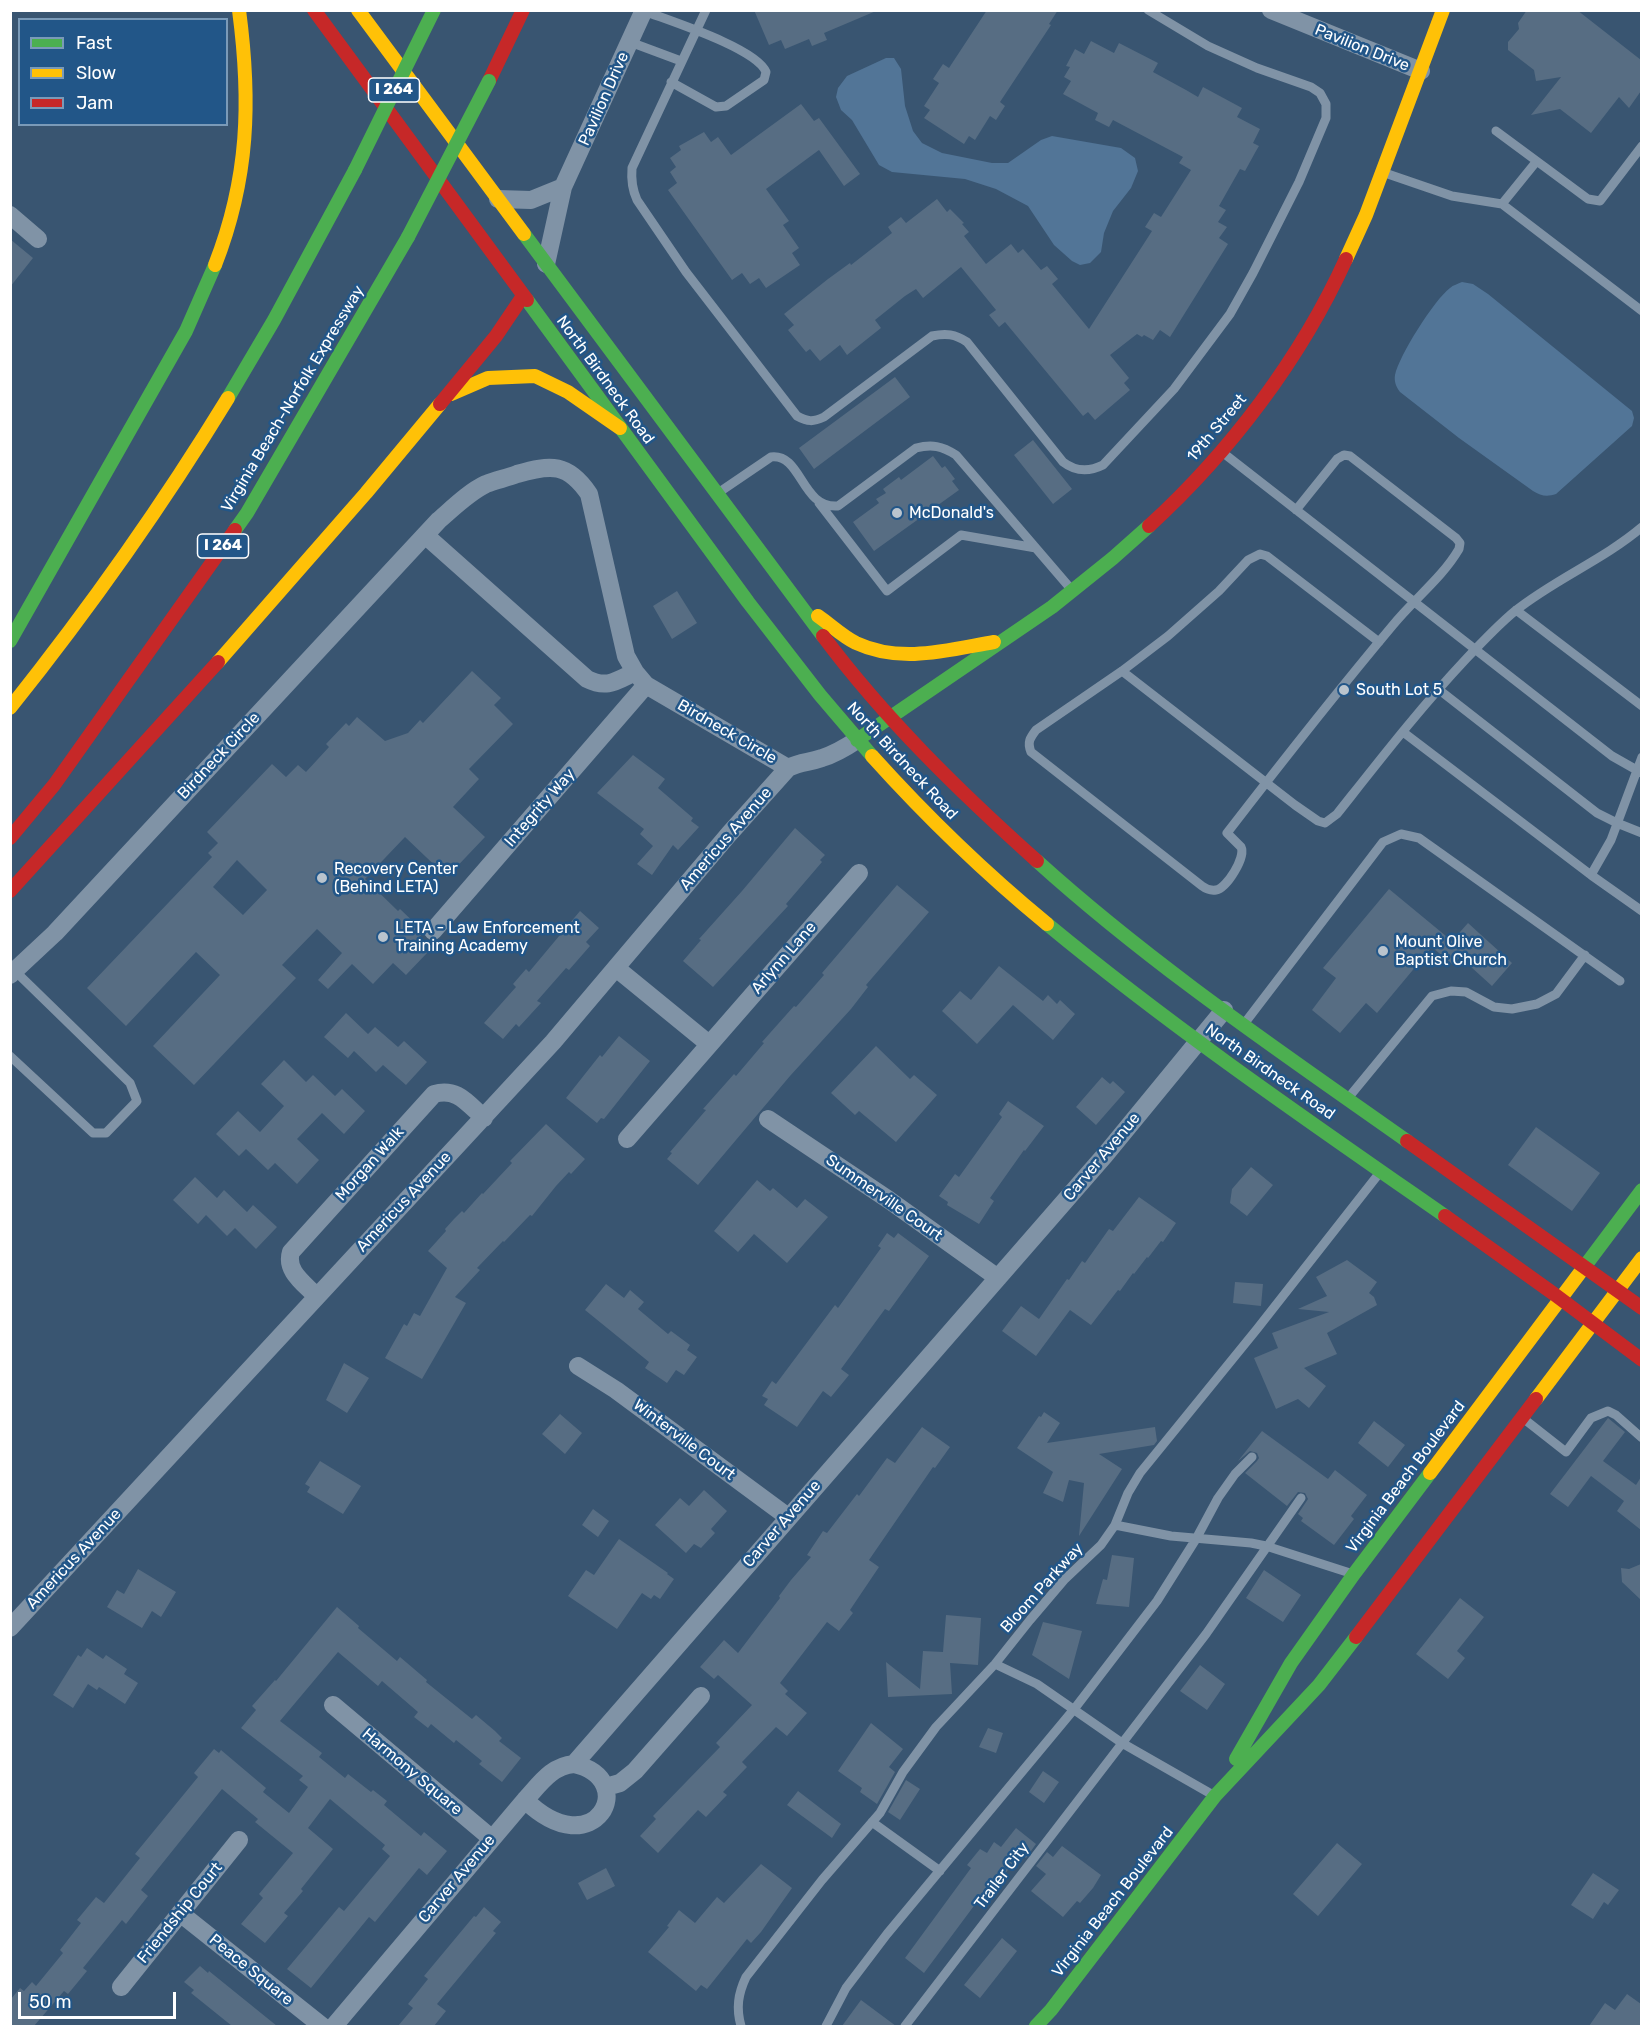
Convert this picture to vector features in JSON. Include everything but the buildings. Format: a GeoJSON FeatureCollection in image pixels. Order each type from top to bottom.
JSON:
{"type":"FeatureCollection","features":[{"type":"Feature","properties":{"kind":"main road"},"geometry":{"type":"LineString","coordinates":[[10,641],[186,331],[207,288],[224,243],[243,162],[247,126],[247,81],[239,10]]}},
{"type":"Feature","properties":{"kind":"main road","name":"North Birdneck Road"},"geometry":{"type":"LineString","coordinates":[[314,10],[750,606],[857,740],[938,825],[1031,911],[1100,968],[1198,1041],[1560,1299],[1641,1360]]}},
{"type":"Feature","properties":{"kind":"main road","name":"North Birdneck Road"},"geometry":{"type":"LineString","coordinates":[[358,10],[498,198],[540,272],[718,494],[842,661],[889,717],[971,801],[1023,851],[1125,938],[1641,1308]]}},
{"type":"Feature","properties":{"kind":"main road","name":"I 264"},"geometry":{"type":"LineString","coordinates":[[10,708],[108,579],[179,474],[246,368],[355,170],[434,10]]}},
{"type":"Feature","properties":{"kind":"main road","name":"Virginia Beach-Norfolk Expressway"},"geometry":{"type":"LineString","coordinates":[[10,838],[54,785],[247,513],[408,237],[523,10]]}},
{"type":"Feature","properties":{"kind":"main road","name":"19th Street"},"geometry":{"type":"LineString","coordinates":[[857,740],[1073,591],[1114,558],[1166,510],[1221,452],[1258,405],[1298,347],[1353,245],[1443,10]]}},
{"type":"Feature","properties":{"kind":"main road","name":"Pavilion Drive"},"geometry":{"type":"LineString","coordinates":[[10,891],[167,720],[366,493],[496,336],[540,272]]}},
{"type":"Feature","properties":{"kind":"main road"},"geometry":{"type":"LineString","coordinates":[[447,396],[488,378],[535,376],[568,392],[620,428]]}},
{"type":"Feature","properties":{"kind":"main road"},"geometry":{"type":"LineString","coordinates":[[799,603],[854,642],[867,648],[897,655],[915,655],[1002,640]]}},
{"type":"Feature","properties":{"kind":"main road","name":"Virginia Beach Boulevard"},"geometry":{"type":"LineString","coordinates":[[1215,1796],[1291,1663],[1354,1574],[1641,1190]]}},
{"type":"Feature","properties":{"kind":"main road","name":"Virginia Beach Boulevard"},"geometry":{"type":"LineString","coordinates":[[1036,2026],[1051,2010],[1215,1796],[1319,1685],[1641,1258]]}},
{"type":"Feature","properties":{"kind":"street","name":"Pavilion Drive"},"geometry":{"type":"LineString","coordinates":[[1271,10],[1420,71]]}},
{"type":"Feature","properties":{"kind":"street","name":"Pavilion Drive"},"geometry":{"type":"LineString","coordinates":[[540,272],[563,187],[644,11]]}},
{"type":"Feature","properties":{"kind":"street"},"geometry":{"type":"LineString","coordinates":[[498,198],[531,200],[563,187]]}},
{"type":"Feature","properties":{"kind":"street"},"geometry":{"type":"LineString","coordinates":[[10,215],[38,239]]}},
{"type":"Feature","properties":{"kind":"street","name":"Birdneck Circle"},"geometry":{"type":"LineString","coordinates":[[13,973],[55,933],[425,535],[458,503],[486,484],[541,467],[566,471],[580,482],[589,494],[626,656],[641,679],[788,768],[801,762],[839,752],[857,740]]}},
{"type":"Feature","properties":{"kind":"street"},"geometry":{"type":"LineString","coordinates":[[425,535],[587,679],[609,685],[641,679]]}},
{"type":"Feature","properties":{"kind":"street","name":"Integrity Way"},"geometry":{"type":"LineString","coordinates":[[433,931],[641,679]]}},
{"type":"Feature","properties":{"kind":"street","name":"Americus Avenue"},"geometry":{"type":"LineString","coordinates":[[10,1628],[553,1042],[729,834],[788,768]]}},
{"type":"Feature","properties":{"kind":"street","name":"Arlynn Lane"},"geometry":{"type":"LineString","coordinates":[[627,1139],[859,873]]}},
{"type":"Feature","properties":{"kind":"street"},"geometry":{"type":"LineString","coordinates":[[616,968],[710,1044]]}},
{"type":"Feature","properties":{"kind":"street","name":"Carver Avenue"},"geometry":{"type":"LineString","coordinates":[[334,2026],[491,1838],[552,1770],[574,1764],[1105,1155],[1224,1010]]}},
{"type":"Feature","properties":{"kind":"street","name":"Morgan Walk"},"geometry":{"type":"LineString","coordinates":[[316,1296],[291,1270],[288,1260],[291,1252],[434,1094],[444,1091],[455,1093],[484,1118]]}},
{"type":"Feature","properties":{"kind":"street","name":"Summerville Court"},"geometry":{"type":"LineString","coordinates":[[768,1119],[889,1200],[998,1278]]}},
{"type":"Feature","properties":{"kind":"street","name":"Winterville Court"},"geometry":{"type":"LineString","coordinates":[[578,1366],[616,1390],[788,1517]]}},
{"type":"Feature","properties":{"kind":"street"},"geometry":{"type":"LineString","coordinates":[[606,1787],[620,1782],[635,1771],[700,1696]]}},
{"type":"Feature","properties":{"kind":"street","name":"Harmony Square"},"geometry":{"type":"LineString","coordinates":[[333,1705],[491,1838]]}},
{"type":"Feature","properties":{"kind":"street"},"geometry":{"type":"LineString","coordinates":[[525,1800],[537,1812],[552,1821],[573,1827],[585,1825],[596,1819],[607,1797],[606,1787],[598,1774],[587,1767],[574,1764]]}},
{"type":"Feature","properties":{"kind":"street","name":"Friendship Court"},"geometry":{"type":"LineString","coordinates":[[121,1987],[238,1840]]}},
{"type":"Feature","properties":{"kind":"street","name":"Peace Square"},"geometry":{"type":"LineString","coordinates":[[180,1913],[322,2026]]}},
{"type":"Feature","properties":{"kind":"lane"},"geometry":{"type":"LineString","coordinates":[[706,10],[632,168],[633,190],[637,200],[686,272],[797,416],[806,421],[815,421],[824,417],[932,336],[944,333],[956,335],[967,342],[1063,462],[1071,468],[1085,471],[1103,465],[1174,389],[1230,314],[1299,182],[1326,118],[1326,104],[1320,93],[1311,87],[1257,68],[1208,46],[1148,10]]}},
{"type":"Feature","properties":{"kind":"lane"},"geometry":{"type":"LineString","coordinates":[[644,11],[742,51],[763,65],[766,72],[764,80],[726,106],[716,107],[671,82]]}},
{"type":"Feature","properties":{"kind":"lane"},"geometry":{"type":"LineString","coordinates":[[630,42],[681,61]]}},
{"type":"Feature","properties":{"kind":"lane"},"geometry":{"type":"LineString","coordinates":[[1496,132],[1588,199],[1600,201],[1640,153]]}},
{"type":"Feature","properties":{"kind":"lane"},"geometry":{"type":"LineString","coordinates":[[1502,204],[1536,162]]}},
{"type":"Feature","properties":{"kind":"lane"},"geometry":{"type":"LineString","coordinates":[[1382,172],[1452,196],[1502,204],[1641,311]]}},
{"type":"Feature","properties":{"kind":"lane"},"geometry":{"type":"LineString","coordinates":[[819,503],[828,507],[838,506],[916,448],[929,445],[945,447],[956,455],[1073,591]]}},
{"type":"Feature","properties":{"kind":"lane"},"geometry":{"type":"LineString","coordinates":[[1221,452],[1612,756],[1639,772]]}},
{"type":"Feature","properties":{"kind":"lane"},"geometry":{"type":"LineString","coordinates":[[1296,510],[1332,464],[1344,455],[1356,460],[1451,533],[1460,543],[1459,549],[1433,583],[1413,602],[1379,642],[1227,833],[1242,846],[1243,857],[1220,889],[1214,891],[1202,886],[1031,752],[1028,745],[1036,730],[1122,671],[1168,636],[1219,591],[1248,560],[1260,554],[1267,556],[1379,642]]}},
{"type":"Feature","properties":{"kind":"lane"},"geometry":{"type":"LineString","coordinates":[[718,494],[771,457],[778,456],[786,460],[886,591],[961,535],[1036,548]]}},
{"type":"Feature","properties":{"kind":"lane"},"geometry":{"type":"LineString","coordinates":[[1122,671],[1311,817],[1325,822],[1337,814],[1438,689],[1516,610],[1546,589],[1593,562],[1641,527]]}},
{"type":"Feature","properties":{"kind":"lane"},"geometry":{"type":"LineString","coordinates":[[1516,610],[1641,706]]}},
{"type":"Feature","properties":{"kind":"lane"},"geometry":{"type":"LineString","coordinates":[[1438,689],[1597,813],[1641,833]]}},
{"type":"Feature","properties":{"kind":"lane"},"geometry":{"type":"LineString","coordinates":[[1402,732],[1641,911]]}},
{"type":"Feature","properties":{"kind":"lane"},"geometry":{"type":"LineString","coordinates":[[1591,875],[1606,850],[1639,772],[1641,757]]}},
{"type":"Feature","properties":{"kind":"lane"},"geometry":{"type":"LineString","coordinates":[[1244,1024],[1383,842],[1401,834],[1419,838],[1620,981]]}},
{"type":"Feature","properties":{"kind":"lane"},"geometry":{"type":"LineString","coordinates":[[1348,1099],[1432,996],[1466,992],[1494,1007],[1512,1009],[1537,1004],[1556,994],[1584,955]]}},
{"type":"Feature","properties":{"kind":"lane"},"geometry":{"type":"LineString","coordinates":[[10,1056],[93,1132],[106,1133],[137,1101],[130,1083],[13,973]]}},
{"type":"Feature","properties":{"kind":"lane","name":"Bloom Parkway"},"geometry":{"type":"LineString","coordinates":[[741,2026],[738,2013],[739,1993],[746,1977],[822,1880],[880,1813],[903,1773],[936,1727],[995,1664],[1064,1580],[1101,1545],[1115,1525],[1128,1493],[1140,1473],[1381,1171]]}},
{"type":"Feature","properties":{"kind":"lane"},"geometry":{"type":"LineString","coordinates":[[1522,1418],[1566,1452],[1592,1418],[1608,1411],[1616,1415],[1641,1438]]}},
{"type":"Feature","properties":{"kind":"lane"},"geometry":{"type":"LineString","coordinates":[[826,2026],[846,1988],[887,1934],[1075,1708],[1157,1601],[1196,1539],[1218,1498],[1235,1474],[1252,1457]]}},
{"type":"Feature","properties":{"kind":"lane","name":"Trailer City"},"geometry":{"type":"LineString","coordinates":[[905,2026],[1206,1634],[1301,1498]]}},
{"type":"Feature","properties":{"kind":"lane"},"geometry":{"type":"LineString","coordinates":[[1115,1525],[1196,1539],[1266,1546],[1354,1574]]}},
{"type":"Feature","properties":{"kind":"lane"},"geometry":{"type":"LineString","coordinates":[[995,1664],[1037,1684],[1075,1708],[1122,1743],[1215,1796]]}},
{"type":"Feature","properties":{"kind":"lane"},"geometry":{"type":"LineString","coordinates":[[872,1822],[940,1870]]}},
{"type":"Feature","properties":{"kind":"water"},"geometry":{"type":"Polygon","coordinates":[[[886,58],[894,58],[901,69],[905,106],[913,131],[922,143],[942,153],[992,163],[1008,163],[1041,140],[1052,136],[1121,148],[1135,158],[1138,171],[1131,188],[1113,211],[1104,233],[1101,252],[1090,263],[1080,265],[1072,261],[1054,245],[1028,206],[996,189],[965,179],[892,172],[879,165],[852,120],[841,110],[836,97],[838,88],[847,76],[886,58]]]}},
{"type":"Feature","properties":{"kind":"water"},"geometry":{"type":"Polygon","coordinates":[[[1462,282],[1473,284],[1488,294],[1632,411],[1634,418],[1632,426],[1556,494],[1544,496],[1533,491],[1459,438],[1400,392],[1396,386],[1395,377],[1398,366],[1418,329],[1443,294],[1462,282]]]}},
{"type":"Feature","properties":{"kind":"traffic: fast"},"geometry":{"type":"LineString","coordinates":[[355,170],[434,10]]}},
{"type":"Feature","properties":{"kind":"traffic: fast"},"geometry":{"type":"LineString","coordinates":[[408,237],[489,81]]}},
{"type":"Feature","properties":{"kind":"traffic: fast"},"geometry":{"type":"LineString","coordinates":[[228,398],[274,320],[355,170]]}},
{"type":"Feature","properties":{"kind":"traffic: fast"},"geometry":{"type":"LineString","coordinates":[[524,234],[823,636]]}},
{"type":"Feature","properties":{"kind":"traffic: fast"},"geometry":{"type":"LineString","coordinates":[[235,530],[408,237]]}},
{"type":"Feature","properties":{"kind":"traffic: fast"},"geometry":{"type":"LineString","coordinates":[[10,641],[186,331],[215,265]]}},
{"type":"Feature","properties":{"kind":"traffic: fast"},"geometry":{"type":"LineString","coordinates":[[527,300],[748,602],[820,695],[872,756]]}},
{"type":"Feature","properties":{"kind":"traffic: fast"},"geometry":{"type":"LineString","coordinates":[[857,740],[1052,607],[1149,526]]}},
{"type":"Feature","properties":{"kind":"traffic: fast"},"geometry":{"type":"LineString","coordinates":[[1037,861],[1171,972],[1407,1141]]}},
{"type":"Feature","properties":{"kind":"traffic: fast"},"geometry":{"type":"LineString","coordinates":[[1047,924],[1193,1038],[1445,1216]]}},
{"type":"Feature","properties":{"kind":"traffic: fast"},"geometry":{"type":"LineString","coordinates":[[1582,1270],[1642,1190]]}},
{"type":"Feature","properties":{"kind":"traffic: fast"},"geometry":{"type":"LineString","coordinates":[[1236,1759],[1291,1663],[1430,1473]]}},
{"type":"Feature","properties":{"kind":"traffic: fast"},"geometry":{"type":"LineString","coordinates":[[1036,2026],[1051,2010],[1215,1796],[1319,1685],[1356,1637]]}},
{"type":"Feature","properties":{"kind":"traffic: slow"},"geometry":{"type":"LineString","coordinates":[[215,265],[235,201],[244,139],[245,76],[239,10]]}},
{"type":"Feature","properties":{"kind":"traffic: slow"},"geometry":{"type":"LineString","coordinates":[[358,10],[524,234]]}},
{"type":"Feature","properties":{"kind":"traffic: slow"},"geometry":{"type":"LineString","coordinates":[[1346,259],[1366,215],[1443,10]]}},
{"type":"Feature","properties":{"kind":"traffic: slow"},"geometry":{"type":"LineString","coordinates":[[451,394],[488,378],[535,376],[568,392],[620,428]]}},
{"type":"Feature","properties":{"kind":"traffic: slow"},"geometry":{"type":"LineString","coordinates":[[10,708],[124,556],[228,398]]}},
{"type":"Feature","properties":{"kind":"traffic: slow"},"geometry":{"type":"LineString","coordinates":[[218,662],[366,493],[440,404]]}},
{"type":"Feature","properties":{"kind":"traffic: slow"},"geometry":{"type":"LineString","coordinates":[[818,616],[856,643],[890,653],[925,653],[994,642]]}},
{"type":"Feature","properties":{"kind":"traffic: slow"},"geometry":{"type":"LineString","coordinates":[[872,756],[957,843],[1047,924]]}},
{"type":"Feature","properties":{"kind":"traffic: slow"},"geometry":{"type":"LineString","coordinates":[[1536,1399],[1642,1258]]}},
{"type":"Feature","properties":{"kind":"traffic: slow"},"geometry":{"type":"LineString","coordinates":[[1430,1473],[1582,1270]]}},
{"type":"Feature","properties":{"kind":"traffic: jam"},"geometry":{"type":"LineString","coordinates":[[314,10],[527,300]]}},
{"type":"Feature","properties":{"kind":"traffic: jam"},"geometry":{"type":"LineString","coordinates":[[489,81],[523,10]]}},
{"type":"Feature","properties":{"kind":"traffic: jam"},"geometry":{"type":"LineString","coordinates":[[1149,526],[1208,467],[1261,402],[1308,332],[1346,259]]}},
{"type":"Feature","properties":{"kind":"traffic: jam"},"geometry":{"type":"LineString","coordinates":[[440,404],[496,336],[523,296]]}},
{"type":"Feature","properties":{"kind":"traffic: jam"},"geometry":{"type":"LineString","coordinates":[[10,838],[54,785],[235,530]]}},
{"type":"Feature","properties":{"kind":"traffic: jam"},"geometry":{"type":"LineString","coordinates":[[823,636],[847,667],[924,754],[1037,861]]}},
{"type":"Feature","properties":{"kind":"traffic: jam"},"geometry":{"type":"LineString","coordinates":[[10,891],[218,662]]}},
{"type":"Feature","properties":{"kind":"traffic: jam"},"geometry":{"type":"LineString","coordinates":[[1407,1141],[1642,1308]]}},
{"type":"Feature","properties":{"kind":"traffic: jam"},"geometry":{"type":"LineString","coordinates":[[1445,1216],[1642,1360]]}},
{"type":"Feature","properties":{"kind":"traffic: jam"},"geometry":{"type":"LineString","coordinates":[[1356,1637],[1536,1399]]}},
{"type":"Feature","properties":{"kind":"place","name":"McDonald's"},"geometry":{"type":"Point","coordinates":[897,513]}},
{"type":"Feature","properties":{"kind":"place","name":"South Lot 5"},"geometry":{"type":"Point","coordinates":[1344,690]}},
{"type":"Feature","properties":{"kind":"place","name":"Recovery Center (Behind LETA)"},"geometry":{"type":"Point","coordinates":[322,878]}},
{"type":"Feature","properties":{"kind":"place","name":"LETA - Law Enforcement Training Academy"},"geometry":{"type":"Point","coordinates":[383,937]}},
{"type":"Feature","properties":{"kind":"place","name":"Mount Olive Baptist Church"},"geometry":{"type":"Point","coordinates":[1383,951]}}]}
